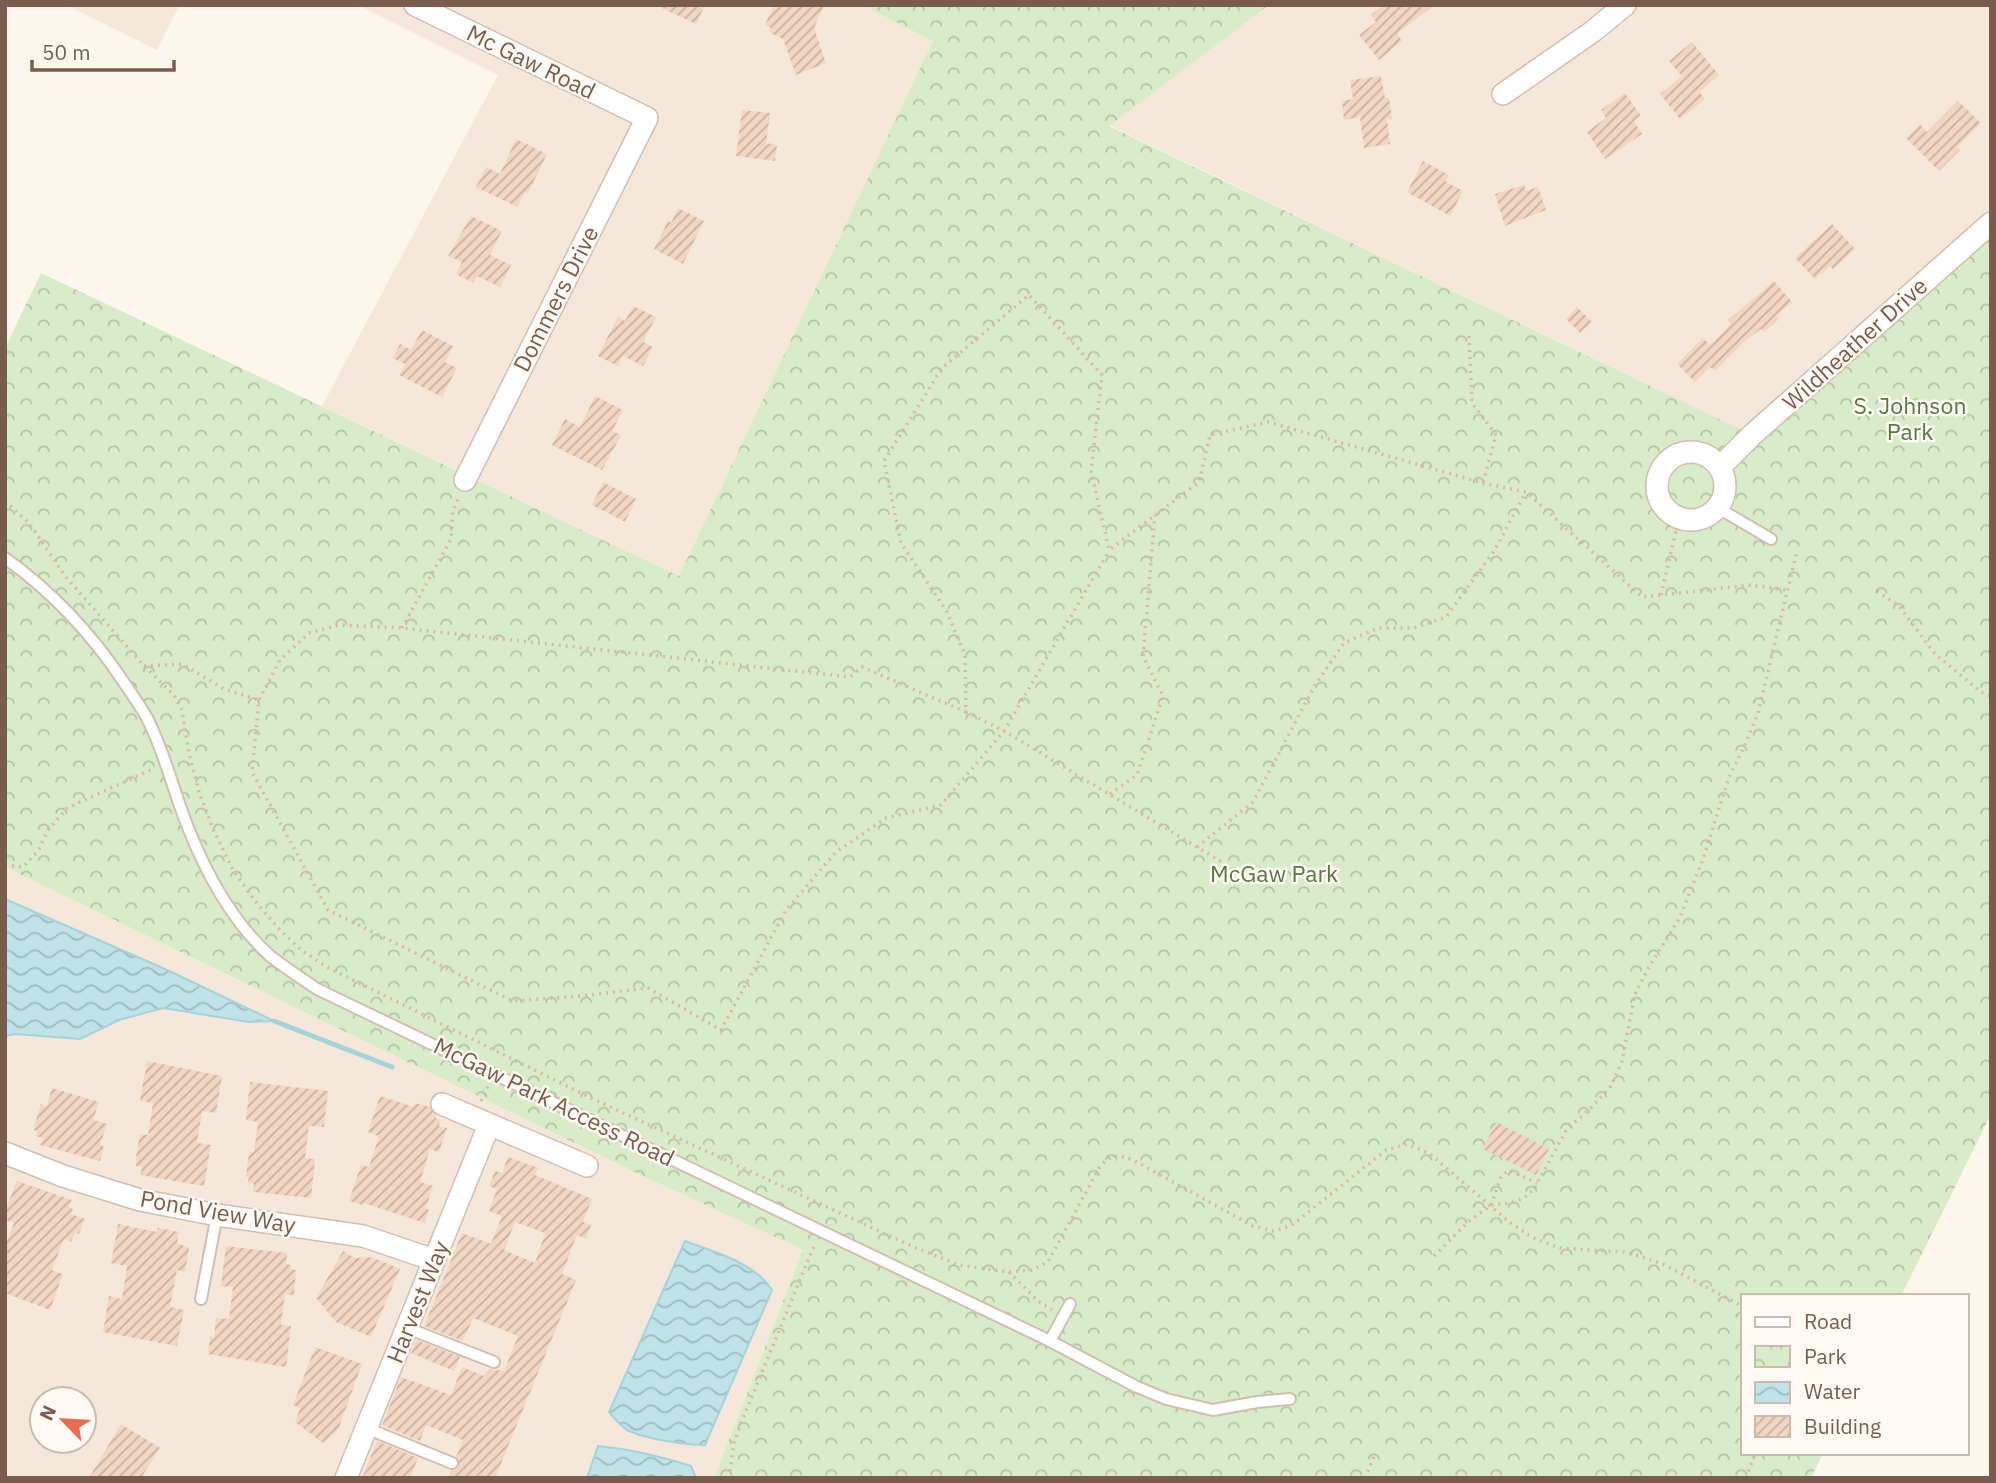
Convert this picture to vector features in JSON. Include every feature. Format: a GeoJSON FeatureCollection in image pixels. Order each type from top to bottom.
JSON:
{"type":"FeatureCollection","features":[{"type":"Feature","properties":{"kind":"street","name":"Mc Gaw Road"},"geometry":{"type":"LineString","coordinates":[[415,5],[647,118]]}},
{"type":"Feature","properties":{"kind":"street"},"geometry":{"type":"LineString","coordinates":[[1503,94],[1592,32],[1625,5]]}},
{"type":"Feature","properties":{"kind":"street","name":"Dommers Drive"},"geometry":{"type":"LineString","coordinates":[[464,480],[647,118]]}},
{"type":"Feature","properties":{"kind":"street","name":"Wildheather Drive"},"geometry":{"type":"LineString","coordinates":[[1720,467],[1752,435],[1991,222]]}},
{"type":"Feature","properties":{"kind":"street"},"geometry":{"type":"LineString","coordinates":[[1701,452],[1712,458],[1720,467],[1726,488],[1718,508],[1700,519],[1679,518],[1669,512],[1661,503],[1657,492],[1660,469],[1678,453],[1701,452]]}},
{"type":"Feature","properties":{"kind":"street"},"geometry":{"type":"LineString","coordinates":[[442,1104],[587,1166]]}},
{"type":"Feature","properties":{"kind":"street","name":"Harvest Way"},"geometry":{"type":"LineString","coordinates":[[346,1478],[434,1260],[481,1122]]}},
{"type":"Feature","properties":{"kind":"street","name":"Pond View Way"},"geometry":{"type":"LineString","coordinates":[[5,1153],[63,1176],[140,1200],[217,1215],[363,1236],[434,1260]]}},
{"type":"Feature","properties":{"kind":"lane"},"geometry":{"type":"LineString","coordinates":[[1718,508],[1771,539]]}},
{"type":"Feature","properties":{"kind":"lane","name":"McGaw Park Access Road"},"geometry":{"type":"LineString","coordinates":[[5,558],[37,581],[76,618],[100,647],[147,718],[167,762],[186,823],[224,900],[269,954],[317,989],[1050,1341],[1135,1386],[1166,1399],[1213,1410],[1290,1399]]}},
{"type":"Feature","properties":{"kind":"lane"},"geometry":{"type":"LineString","coordinates":[[201,1299],[217,1215]]}},
{"type":"Feature","properties":{"kind":"lane"},"geometry":{"type":"LineString","coordinates":[[1050,1341],[1070,1304]]}},
{"type":"Feature","properties":{"kind":"lane"},"geometry":{"type":"LineString","coordinates":[[407,1328],[494,1362]]}},
{"type":"Feature","properties":{"kind":"lane"},"geometry":{"type":"LineString","coordinates":[[366,1428],[452,1463]]}},
{"type":"Feature","properties":{"kind":"path"},"geometry":{"type":"LineString","coordinates":[[966,712],[965,655],[947,612],[901,543],[884,461],[942,369],[1029,295],[1102,375],[1091,471],[1110,550]]}},
{"type":"Feature","properties":{"kind":"path"},"geometry":{"type":"LineString","coordinates":[[1469,336],[1472,403],[1496,435],[1483,483]]}},
{"type":"Feature","properties":{"kind":"path"},"geometry":{"type":"LineString","coordinates":[[1245,876],[1004,730],[862,667],[849,677],[402,628],[339,625],[309,633],[280,660],[259,700],[252,772],[328,910],[513,1001],[648,988],[722,1030],[786,911],[836,852],[886,818],[941,806],[1004,730],[1110,550],[1199,482],[1210,435],[1268,422],[1483,483],[1526,492],[1642,597],[1751,585],[1787,590]]}},
{"type":"Feature","properties":{"kind":"path"},"geometry":{"type":"LineString","coordinates":[[402,628],[451,539],[453,511],[464,480]]}},
{"type":"Feature","properties":{"kind":"path"},"geometry":{"type":"LineString","coordinates":[[1197,847],[1253,802],[1315,685],[1344,643],[1378,628],[1414,628],[1446,617],[1494,551],[1526,492]]}},
{"type":"Feature","properties":{"kind":"path"},"geometry":{"type":"LineString","coordinates":[[5,501],[29,523],[65,576],[144,666],[174,695],[181,710],[199,792],[212,829],[233,870],[255,901],[301,950],[327,967],[502,1055],[940,1259],[967,1267],[1009,1272],[1032,1270],[1048,1262],[1099,1168],[1116,1155],[1133,1160],[1253,1226],[1273,1231],[1291,1226],[1385,1150],[1407,1144],[1429,1153],[1491,1205],[1507,1222],[1545,1243],[1573,1250],[1639,1255],[1663,1264],[1741,1305]]}},
{"type":"Feature","properties":{"kind":"path"},"geometry":{"type":"LineString","coordinates":[[1110,794],[1137,775],[1163,696],[1143,656],[1155,515]]}},
{"type":"Feature","properties":{"kind":"path"},"geometry":{"type":"LineString","coordinates":[[1661,595],[1679,518]]}},
{"type":"Feature","properties":{"kind":"path"},"geometry":{"type":"LineString","coordinates":[[1491,1205],[1511,1203],[1524,1198],[1537,1183],[1567,1129],[1611,1086],[1622,1061],[1635,994],[1680,917],[1703,859],[1729,777],[1758,713],[1797,551]]}},
{"type":"Feature","properties":{"kind":"path"},"geometry":{"type":"LineString","coordinates":[[1877,591],[1899,606],[1936,654],[1981,692],[1991,696]]}},
{"type":"Feature","properties":{"kind":"path"},"geometry":{"type":"LineString","coordinates":[[144,666],[182,664],[225,689],[259,700]]}},
{"type":"Feature","properties":{"kind":"path"},"geometry":{"type":"LineString","coordinates":[[5,865],[23,867],[38,851],[48,830],[67,807],[189,753]]}},
{"type":"Feature","properties":{"kind":"path"},"geometry":{"type":"LineString","coordinates":[[481,1122],[494,1073],[502,1055]]}},
{"type":"Feature","properties":{"kind":"path"},"geometry":{"type":"LineString","coordinates":[[1434,1256],[1491,1205],[1501,1177],[1509,1170],[1537,1183]]}},
{"type":"Feature","properties":{"kind":"path"},"geometry":{"type":"LineString","coordinates":[[729,1478],[734,1444],[741,1423],[814,1246]]}},
{"type":"Feature","properties":{"kind":"path"},"geometry":{"type":"LineString","coordinates":[[1009,1272],[1038,1301],[1063,1317]]}},
{"type":"Feature","properties":{"kind":"path"},"geometry":{"type":"LineString","coordinates":[[1746,1478],[1754,1455]]}},
{"type":"Feature","properties":{"kind":"path"},"geometry":{"type":"LineString","coordinates":[[1365,1478],[1374,1456]]}},
{"type":"Feature","properties":{"kind":"shaded area"},"geometry":{"type":"Polygon","coordinates":[[[66,5],[179,5],[157,50],[66,5]]]}},
{"type":"Feature","properties":{"kind":"shaded area"},"geometry":{"type":"Polygon","coordinates":[[[358,5],[863,5],[934,40],[679,576],[322,406],[498,75],[358,5]]]}},
{"type":"Feature","properties":{"kind":"shaded area"},"geometry":{"type":"Polygon","coordinates":[[[1269,5],[1991,5],[1991,223],[1752,435],[1109,125],[1269,5]]]}},
{"type":"Feature","properties":{"kind":"shaded area"},"geometry":{"type":"Polygon","coordinates":[[[5,867],[647,1178],[803,1250],[714,1478],[5,1478],[5,867]]]}},
{"type":"Feature","properties":{"kind":"green space","name":"McGaw Park"},"geometry":{"type":"Polygon","coordinates":[[[863,5],[1269,5],[1109,126],[1763,440],[1991,237],[1991,1114],[1902,1294],[1741,1294],[1741,1455],[1822,1455],[1811,1478],[714,1478],[803,1250],[647,1178],[5,867],[5,348],[41,273],[679,576],[933,41],[863,5]]]}},
{"type":"Feature","properties":{"kind":"water"},"geometry":{"type":"Polygon","coordinates":[[[5,899],[165,969],[274,1021],[249,1022],[163,1008],[119,1020],[80,1039],[15,1034],[5,1036],[5,899]]]}},
{"type":"Feature","properties":{"kind":"water"},"geometry":{"type":"Polygon","coordinates":[[[685,1241],[745,1266],[755,1272],[772,1290],[705,1445],[666,1441],[637,1434],[623,1427],[609,1412],[685,1241]]]}},
{"type":"Feature","properties":{"kind":"water"},"geometry":{"type":"Polygon","coordinates":[[[598,1446],[645,1453],[691,1466],[696,1478],[587,1478],[598,1446]]]}},
{"type":"Feature","properties":{"kind":"building"},"geometry":{"type":"Polygon","coordinates":[[[656,5],[705,5],[696,24],[656,5]]]}},
{"type":"Feature","properties":{"kind":"building"},"geometry":{"type":"Polygon","coordinates":[[[774,5],[824,5],[814,28],[826,63],[796,75],[783,39],[769,32],[771,28],[765,25],[774,5]]]}},
{"type":"Feature","properties":{"kind":"building"},"geometry":{"type":"Polygon","coordinates":[[[1384,5],[1434,5],[1397,34],[1402,41],[1379,60],[1359,35],[1376,22],[1371,15],[1384,5]]]}},
{"type":"Feature","properties":{"kind":"building"},"geometry":{"type":"Polygon","coordinates":[[[1692,42],[1719,75],[1699,92],[1705,99],[1680,119],[1660,94],[1682,76],[1669,61],[1692,42]]]}},
{"type":"Feature","properties":{"kind":"building"},"geometry":{"type":"Polygon","coordinates":[[[1381,76],[1385,98],[1389,97],[1392,119],[1387,119],[1390,144],[1364,148],[1360,117],[1344,120],[1342,101],[1353,99],[1350,80],[1381,76]]]}},
{"type":"Feature","properties":{"kind":"building"},"geometry":{"type":"Polygon","coordinates":[[[1625,93],[1641,116],[1634,121],[1642,134],[1605,159],[1587,132],[1606,118],[1601,110],[1625,93]]]}},
{"type":"Feature","properties":{"kind":"building"},"geometry":{"type":"Polygon","coordinates":[[[1958,101],[1981,123],[1957,147],[1960,150],[1939,171],[1906,138],[1920,124],[1927,132],[1958,101]]]}},
{"type":"Feature","properties":{"kind":"building"},"geometry":{"type":"Polygon","coordinates":[[[742,110],[770,113],[766,143],[777,145],[775,161],[736,156],[742,110]]]}},
{"type":"Feature","properties":{"kind":"building"},"geometry":{"type":"Polygon","coordinates":[[[516,139],[547,154],[528,193],[525,192],[517,207],[476,187],[486,167],[500,174],[516,139]]]}},
{"type":"Feature","properties":{"kind":"building"},"geometry":{"type":"Polygon","coordinates":[[[1423,161],[1449,175],[1445,181],[1463,191],[1450,216],[1407,192],[1423,161]]]}},
{"type":"Feature","properties":{"kind":"building"},"geometry":{"type":"Polygon","coordinates":[[[1524,185],[1526,191],[1538,187],[1546,210],[1505,226],[1495,194],[1524,185]]]}},
{"type":"Feature","properties":{"kind":"building"},"geometry":{"type":"Polygon","coordinates":[[[678,208],[704,221],[683,264],[654,249],[678,208]]]}},
{"type":"Feature","properties":{"kind":"building"},"geometry":{"type":"Polygon","coordinates":[[[471,216],[502,231],[490,255],[511,265],[500,287],[477,276],[473,283],[456,274],[462,262],[448,256],[471,216]]]}},
{"type":"Feature","properties":{"kind":"building"},"geometry":{"type":"Polygon","coordinates":[[[1832,224],[1855,249],[1833,269],[1830,266],[1815,279],[1795,258],[1832,224]]]}},
{"type":"Feature","properties":{"kind":"building"},"geometry":{"type":"Polygon","coordinates":[[[1774,281],[1792,302],[1776,316],[1779,319],[1764,332],[1761,329],[1746,340],[1715,371],[1710,367],[1695,382],[1677,364],[1703,338],[1710,345],[1731,324],[1728,320],[1774,281]]]}},
{"type":"Feature","properties":{"kind":"building"},"geometry":{"type":"Polygon","coordinates":[[[633,306],[656,317],[643,342],[653,347],[643,366],[623,356],[618,366],[598,356],[618,317],[625,321],[633,306]]]}},
{"type":"Feature","properties":{"kind":"building"},"geometry":{"type":"Polygon","coordinates":[[[1577,307],[1592,322],[1580,333],[1566,319],[1577,307]]]}},
{"type":"Feature","properties":{"kind":"building"},"geometry":{"type":"Polygon","coordinates":[[[422,330],[453,346],[445,362],[457,368],[442,397],[399,375],[405,364],[393,358],[400,344],[411,350],[422,330]]]}},
{"type":"Feature","properties":{"kind":"building"},"geometry":{"type":"Polygon","coordinates":[[[595,396],[623,410],[612,431],[621,435],[602,470],[552,445],[565,419],[580,427],[595,396]]]}},
{"type":"Feature","properties":{"kind":"building"},"geometry":{"type":"Polygon","coordinates":[[[603,482],[636,499],[625,522],[592,505],[603,482]]]}},
{"type":"Feature","properties":{"kind":"building"},"geometry":{"type":"Polygon","coordinates":[[[147,1061],[222,1076],[216,1113],[202,1111],[197,1143],[211,1145],[204,1186],[140,1175],[142,1167],[136,1166],[136,1157],[140,1134],[148,1135],[153,1103],[140,1101],[147,1061]]]}},
{"type":"Feature","properties":{"kind":"building"},"geometry":{"type":"Polygon","coordinates":[[[250,1082],[328,1091],[324,1127],[309,1126],[305,1158],[315,1159],[311,1198],[253,1192],[254,1184],[248,1183],[249,1177],[246,1177],[249,1152],[254,1152],[258,1122],[246,1120],[250,1082]]]}},
{"type":"Feature","properties":{"kind":"building"},"geometry":{"type":"Polygon","coordinates":[[[52,1088],[99,1102],[93,1120],[107,1124],[100,1145],[104,1147],[100,1161],[40,1145],[43,1138],[36,1136],[38,1131],[33,1130],[41,1104],[47,1106],[52,1088]]]}},
{"type":"Feature","properties":{"kind":"building"},"geometry":{"type":"Polygon","coordinates":[[[380,1096],[414,1107],[415,1103],[430,1107],[436,1115],[435,1118],[441,1120],[439,1126],[447,1128],[439,1152],[430,1149],[420,1182],[433,1186],[426,1208],[429,1210],[425,1223],[364,1203],[363,1205],[349,1201],[361,1165],[369,1167],[379,1136],[368,1132],[380,1096]]]}},
{"type":"Feature","properties":{"kind":"building"},"geometry":{"type":"Polygon","coordinates":[[[1496,1122],[1549,1149],[1536,1175],[1483,1149],[1496,1122]]]}},
{"type":"Feature","properties":{"kind":"building"},"geometry":{"type":"Polygon","coordinates":[[[508,1157],[538,1168],[535,1175],[592,1199],[583,1222],[591,1225],[586,1239],[577,1235],[562,1274],[576,1280],[495,1478],[448,1478],[451,1471],[456,1470],[459,1465],[456,1457],[463,1440],[426,1425],[420,1441],[382,1425],[401,1377],[451,1395],[462,1367],[484,1376],[490,1369],[504,1371],[518,1336],[473,1318],[463,1341],[424,1326],[462,1233],[491,1244],[502,1216],[489,1211],[497,1189],[489,1186],[495,1171],[502,1173],[508,1157]],[[515,1222],[504,1250],[535,1263],[545,1233],[515,1222]]]}},
{"type":"Feature","properties":{"kind":"building"},"geometry":{"type":"Polygon","coordinates":[[[17,1181],[72,1200],[69,1207],[73,1209],[71,1214],[85,1219],[79,1234],[75,1233],[71,1242],[64,1239],[52,1270],[63,1274],[50,1310],[5,1293],[5,1246],[14,1223],[5,1220],[5,1211],[17,1181]]]}},
{"type":"Feature","properties":{"kind":"building"},"geometry":{"type":"Polygon","coordinates":[[[118,1224],[157,1232],[158,1228],[179,1232],[177,1243],[189,1248],[185,1272],[177,1270],[170,1307],[184,1310],[177,1346],[103,1332],[109,1296],[122,1299],[127,1266],[111,1263],[118,1224]]]}},
{"type":"Feature","properties":{"kind":"building"},"geometry":{"type":"Polygon","coordinates":[[[226,1246],[287,1253],[286,1264],[291,1265],[290,1269],[296,1270],[294,1295],[285,1294],[281,1325],[291,1326],[286,1367],[208,1354],[210,1337],[214,1338],[216,1318],[229,1319],[233,1287],[221,1286],[226,1246]]]}},
{"type":"Feature","properties":{"kind":"building"},"geometry":{"type":"Polygon","coordinates":[[[343,1251],[355,1258],[371,1257],[400,1269],[371,1337],[336,1322],[316,1298],[343,1251]]]}},
{"type":"Feature","properties":{"kind":"building"},"geometry":{"type":"Polygon","coordinates":[[[416,1340],[460,1357],[454,1371],[411,1353],[416,1340]]]}},
{"type":"Feature","properties":{"kind":"building"},"geometry":{"type":"Polygon","coordinates":[[[315,1347],[362,1364],[338,1430],[323,1443],[295,1422],[300,1408],[293,1405],[315,1347]]]}},
{"type":"Feature","properties":{"kind":"building"},"geometry":{"type":"Polygon","coordinates":[[[121,1424],[160,1448],[141,1478],[89,1478],[121,1424]]]}},
{"type":"Feature","properties":{"kind":"building"},"geometry":{"type":"Polygon","coordinates":[[[377,1441],[418,1458],[410,1478],[362,1478],[377,1441]]]}},
{"type":"Feature","properties":{"kind":"waterway"},"geometry":{"type":"LineString","coordinates":[[274,1021],[392,1067]]}},
{"type":"Feature","properties":{"kind":"park label","name":"S. Johnson Park"},"geometry":{"type":"Point","coordinates":[1910,419]}}]}
